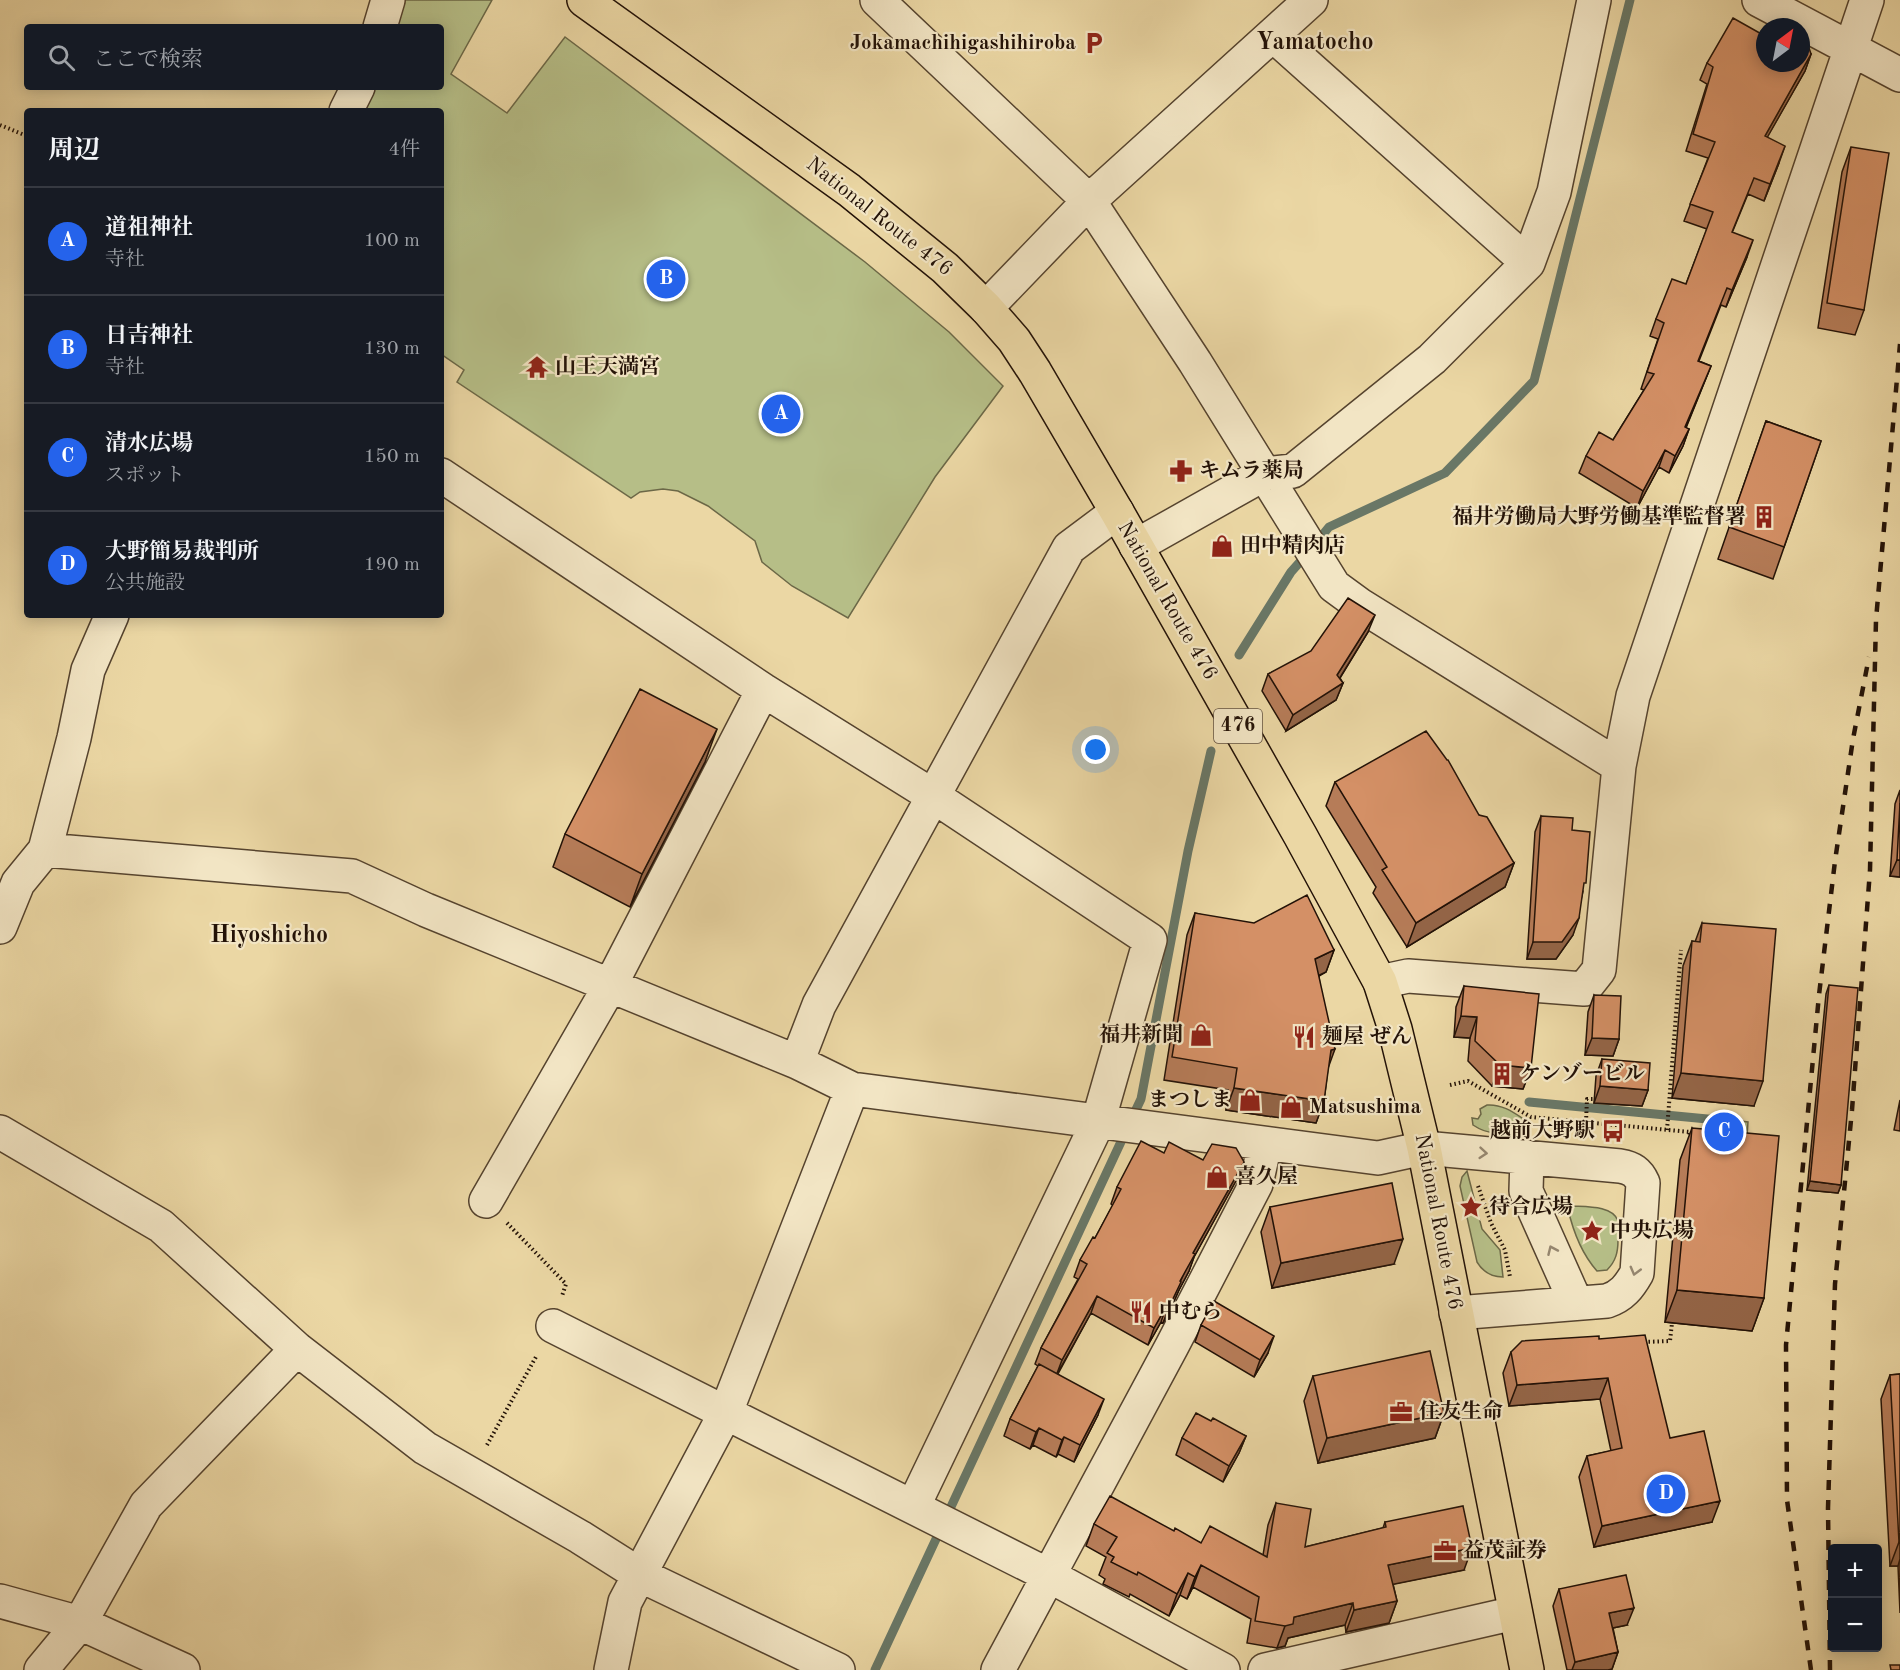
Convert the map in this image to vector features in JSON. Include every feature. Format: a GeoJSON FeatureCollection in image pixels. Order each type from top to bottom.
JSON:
{"type":"FeatureCollection","features":[{"type":"Feature","properties":{"kind":"highway","name":"National Route 476"},"geometry":{"type":"LineString","coordinates":[[584,0],[849,190],[945,268],[986,308],[1014,340],[1117,512],[1300,835],[1380,982],[1395,1029],[1424,1148],[1527,1670]]}},
{"type":"Feature","properties":{"kind":"street"},"geometry":{"type":"LineString","coordinates":[[381,24],[387,0]]}},
{"type":"Feature","properties":{"kind":"street"},"geometry":{"type":"LineString","coordinates":[[877,0],[1089,201],[1195,362],[1335,586],[1360,605],[1619,766]]}},
{"type":"Feature","properties":{"kind":"street"},"geometry":{"type":"LineString","coordinates":[[986,308],[1089,201],[1311,0]]}},
{"type":"Feature","properties":{"kind":"street"},"geometry":{"type":"LineString","coordinates":[[1136,546],[1264,474],[1293,471],[1432,358],[1528,263],[1554,192],[1594,0]]}},
{"type":"Feature","properties":{"kind":"street"},"geometry":{"type":"LineString","coordinates":[[1759,0],[1900,75]]}},
{"type":"Feature","properties":{"kind":"street"},"geometry":{"type":"LineString","coordinates":[[1380,982],[1408,976],[1584,989],[1599,970],[1619,766],[1632,696],[1867,0]]}},
{"type":"Feature","properties":{"kind":"street"},"geometry":{"type":"LineString","coordinates":[[1273,34],[1528,263]]}},
{"type":"Feature","properties":{"kind":"street"},"geometry":{"type":"LineString","coordinates":[[348,108],[356,90]]}},
{"type":"Feature","properties":{"kind":"street"},"geometry":{"type":"LineString","coordinates":[[444,477],[763,690],[933,796],[1150,940],[1105,1122],[913,1507]]}},
{"type":"Feature","properties":{"kind":"street"},"geometry":{"type":"LineString","coordinates":[[797,1062],[819,1005],[1069,548],[1117,512]]}},
{"type":"Feature","properties":{"kind":"street"},"geometry":{"type":"LineString","coordinates":[[0,927],[9,878],[45,850],[74,738],[88,670],[111,618]]}},
{"type":"Feature","properties":{"kind":"street"},"geometry":{"type":"LineString","coordinates":[[486,1200],[611,984],[763,690]]}},
{"type":"Feature","properties":{"kind":"street"},"geometry":{"type":"LineString","coordinates":[[45,850],[352,876],[426,910],[797,1062],[852,1089],[1378,1158],[1424,1148],[1628,1167],[1635,1171],[1643,1183],[1637,1273],[1632,1283],[1618,1297],[1607,1301],[1456,1313]]}},
{"type":"Feature","properties":{"kind":"street"},"geometry":{"type":"LineString","coordinates":[[611,1670],[625,1602],[726,1412],[852,1089]]}},
{"type":"Feature","properties":{"kind":"street"},"geometry":{"type":"LineString","coordinates":[[0,1132],[161,1226],[297,1349],[425,1448],[580,1537],[640,1575],[838,1670]]}},
{"type":"Feature","properties":{"kind":"street"},"geometry":{"type":"LineString","coordinates":[[998,1670],[1256,1184],[1265,1144]]}},
{"type":"Feature","properties":{"kind":"street"},"geometry":{"type":"LineString","coordinates":[[1527,1158],[1526,1191],[1576,1303]]}},
{"type":"Feature","properties":{"kind":"street"},"geometry":{"type":"LineString","coordinates":[[553,1326],[1048,1575],[1223,1670]]}},
{"type":"Feature","properties":{"kind":"street"},"geometry":{"type":"LineString","coordinates":[[41,1670],[80,1623],[146,1505],[297,1349]]}},
{"type":"Feature","properties":{"kind":"street"},"geometry":{"type":"LineString","coordinates":[[0,1601],[80,1623],[183,1670]]}},
{"type":"Feature","properties":{"kind":"street"},"geometry":{"type":"LineString","coordinates":[[1264,1670],[1515,1613]]}},
{"type":"Feature","properties":{"kind":"path"},"geometry":{"type":"LineString","coordinates":[[0,124],[24,135]]}},
{"type":"Feature","properties":{"kind":"path"},"geometry":{"type":"LineString","coordinates":[[1667,1130],[1681,950]]}},
{"type":"Feature","properties":{"kind":"path"},"geometry":{"type":"LineString","coordinates":[[1450,1085],[1468,1081],[1531,1117],[1690,1132],[1689,1142]]}},
{"type":"Feature","properties":{"kind":"path"},"geometry":{"type":"LineString","coordinates":[[1586,1122],[1587,1099],[1594,1099]]}},
{"type":"Feature","properties":{"kind":"path"},"geometry":{"type":"LineString","coordinates":[[1475,1177],[1491,1223],[1505,1250],[1510,1277]]}},
{"type":"Feature","properties":{"kind":"path"},"geometry":{"type":"LineString","coordinates":[[1635,1343],[1670,1341],[1672,1323]]}},
{"type":"Feature","properties":{"kind":"green space"},"geometry":{"type":"Polygon","coordinates":[[[396,0],[492,0],[451,74],[507,113],[565,37],[865,262],[949,332],[1003,386],[935,477],[848,618],[792,586],[762,562],[755,541],[708,506],[678,491],[663,489],[640,492],[631,498],[457,382],[464,370],[444,356],[444,108],[356,108],[364,90],[444,90],[444,24],[388,24],[396,0]]]}},
{"type":"Feature","properties":{"kind":"green space"},"geometry":{"type":"Polygon","coordinates":[[[1487,1105],[1502,1107],[1525,1120],[1506,1131],[1487,1132],[1473,1125],[1472,1118],[1478,1119],[1481,1114],[1480,1109],[1487,1105]]]}},
{"type":"Feature","properties":{"kind":"green space"},"geometry":{"type":"Polygon","coordinates":[[[1723,1119],[1748,1122],[1746,1150],[1716,1147],[1718,1124],[1723,1119]]]}},
{"type":"Feature","properties":{"kind":"green space","name":"待合広場"},"geometry":{"type":"Polygon","coordinates":[[[1467,1171],[1482,1229],[1500,1250],[1503,1277],[1488,1273],[1477,1262],[1460,1186],[1462,1177],[1467,1171]]]}},
{"type":"Feature","properties":{"kind":"green space"},"geometry":{"type":"Polygon","coordinates":[[[1571,1206],[1604,1209],[1615,1216],[1618,1221],[1618,1248],[1607,1270],[1597,1271],[1583,1250],[1570,1217],[1568,1209],[1571,1206]]]}},
{"type":"Feature","properties":{"kind":"building"},"geometry":{"type":"Polygon","coordinates":[[[1733,18],[1756,31],[1756,72],[1801,72],[1765,136],[1785,146],[1770,184],[1754,178],[1732,232],[1753,240],[1732,290],[1727,288],[1698,361],[1711,366],[1685,427],[1689,429],[1675,456],[1665,450],[1643,491],[1586,456],[1599,432],[1613,440],[1654,374],[1647,372],[1664,323],[1656,319],[1672,279],[1686,284],[1713,212],[1690,204],[1715,142],[1693,134],[1713,67],[1707,63],[1733,18]]]}},
{"type":"Feature","properties":{"kind":"building"},"geometry":{"type":"Polygon","coordinates":[[[1851,147],[1889,153],[1864,310],[1827,303],[1851,147]]]}},
{"type":"Feature","properties":{"kind":"building","name":"福井労働局大野労働基準監督署"},"geometry":{"type":"Polygon","coordinates":[[[1766,421],[1821,441],[1784,547],[1729,527],[1766,421]]]}},
{"type":"Feature","properties":{"kind":"building"},"geometry":{"type":"Polygon","coordinates":[[[1348,598],[1375,615],[1337,675],[1343,683],[1293,715],[1268,674],[1311,651],[1348,598]]]}},
{"type":"Feature","properties":{"kind":"building"},"geometry":{"type":"Polygon","coordinates":[[[640,689],[717,729],[642,874],[565,834],[640,689]]]}},
{"type":"Feature","properties":{"kind":"building"},"geometry":{"type":"Polygon","coordinates":[[[1426,731],[1448,760],[1479,815],[1487,817],[1514,863],[1416,923],[1382,870],[1387,867],[1335,782],[1426,731]]]}},
{"type":"Feature","properties":{"kind":"building"},"geometry":{"type":"Polygon","coordinates":[[[1900,803],[1900,860],[1897,860],[1900,803]]]}},
{"type":"Feature","properties":{"kind":"building"},"geometry":{"type":"Polygon","coordinates":[[[1541,816],[1573,818],[1572,830],[1590,832],[1586,883],[1584,883],[1579,918],[1562,942],[1533,942],[1541,816]]]}},
{"type":"Feature","properties":{"kind":"building"},"geometry":{"type":"Polygon","coordinates":[[[1307,895],[1334,950],[1315,959],[1335,1049],[1331,1050],[1324,1101],[1234,1088],[1237,1068],[1172,1057],[1195,913],[1254,923],[1307,895]]]}},
{"type":"Feature","properties":{"kind":"building"},"geometry":{"type":"Polygon","coordinates":[[[1702,923],[1776,929],[1763,1081],[1681,1073],[1692,941],[1700,942],[1702,923]]]}},
{"type":"Feature","properties":{"kind":"building"},"geometry":{"type":"Polygon","coordinates":[[[1829,985],[1858,988],[1841,1185],[1810,1181],[1829,985]]]}},
{"type":"Feature","properties":{"kind":"building"},"geometry":{"type":"Polygon","coordinates":[[[1464,986],[1539,994],[1531,1068],[1500,1065],[1475,1041],[1477,1017],[1461,1016],[1464,986]]]}},
{"type":"Feature","properties":{"kind":"building"},"geometry":{"type":"Polygon","coordinates":[[[1594,995],[1621,996],[1619,1039],[1592,1038],[1594,995]]]}},
{"type":"Feature","properties":{"kind":"building"},"geometry":{"type":"Polygon","coordinates":[[[1602,1059],[1650,1063],[1648,1090],[1600,1086],[1602,1059]]]}},
{"type":"Feature","properties":{"kind":"building"},"geometry":{"type":"Polygon","coordinates":[[[1692,1128],[1779,1136],[1764,1298],[1677,1290],[1692,1128]]]}},
{"type":"Feature","properties":{"kind":"building"},"geometry":{"type":"Polygon","coordinates":[[[1141,1141],[1164,1153],[1169,1142],[1203,1160],[1212,1144],[1236,1148],[1244,1162],[1193,1253],[1195,1254],[1169,1307],[1167,1305],[1154,1328],[1097,1296],[1062,1360],[1041,1348],[1087,1264],[1080,1260],[1093,1237],[1095,1238],[1121,1189],[1117,1187],[1141,1141]]]}},
{"type":"Feature","properties":{"kind":"building"},"geometry":{"type":"Polygon","coordinates":[[[1392,1183],[1403,1239],[1281,1263],[1270,1207],[1392,1183]]]}},
{"type":"Feature","properties":{"kind":"building"},"geometry":{"type":"Polygon","coordinates":[[[1214,1301],[1274,1336],[1260,1360],[1201,1325],[1214,1301]]]}},
{"type":"Feature","properties":{"kind":"building"},"geometry":{"type":"Polygon","coordinates":[[[1645,1335],[1670,1438],[1704,1431],[1720,1501],[1602,1526],[1587,1456],[1622,1448],[1608,1378],[1517,1385],[1511,1352],[1522,1341],[1645,1335]]]}},
{"type":"Feature","properties":{"kind":"building"},"geometry":{"type":"Polygon","coordinates":[[[1430,1351],[1444,1413],[1327,1438],[1313,1376],[1430,1351]]]}},
{"type":"Feature","properties":{"kind":"building"},"geometry":{"type":"Polygon","coordinates":[[[1039,1364],[1104,1399],[1080,1445],[1064,1437],[1062,1440],[1039,1428],[1036,1432],[1010,1419],[1039,1364]]]}},
{"type":"Feature","properties":{"kind":"building"},"geometry":{"type":"Polygon","coordinates":[[[1900,1374],[1900,1542],[1899,1542],[1890,1375],[1900,1374]]]}},
{"type":"Feature","properties":{"kind":"building"},"geometry":{"type":"Polygon","coordinates":[[[1196,1413],[1211,1421],[1213,1418],[1246,1436],[1229,1466],[1182,1438],[1196,1413]]]}},
{"type":"Feature","properties":{"kind":"building"},"geometry":{"type":"Polygon","coordinates":[[[1110,1496],[1201,1543],[1210,1526],[1267,1557],[1276,1503],[1311,1509],[1305,1547],[1386,1527],[1385,1522],[1463,1506],[1472,1548],[1388,1565],[1397,1601],[1354,1610],[1353,1603],[1294,1617],[1293,1624],[1285,1626],[1255,1621],[1259,1597],[1201,1565],[1195,1577],[1188,1573],[1177,1594],[1138,1572],[1137,1575],[1111,1562],[1114,1557],[1107,1553],[1117,1537],[1094,1524],[1110,1496]]]}},
{"type":"Feature","properties":{"kind":"building"},"geometry":{"type":"Polygon","coordinates":[[[1626,1575],[1634,1608],[1609,1613],[1618,1652],[1575,1662],[1559,1589],[1626,1575]]]}},
{"type":"Feature","properties":{"kind":"building"},"geometry":{"type":"Polygon","coordinates":[[[1890,1665],[1900,1665],[1900,1670],[1891,1670],[1890,1665]]]}},
{"type":"Feature","properties":{"kind":"waterway"},"geometry":{"type":"LineString","coordinates":[[1316,543],[1329,527],[1445,473],[1534,381],[1630,0]]}},
{"type":"Feature","properties":{"kind":"waterway"},"geometry":{"type":"LineString","coordinates":[[1239,655],[1291,572],[1307,554]]}},
{"type":"Feature","properties":{"kind":"waterway"},"geometry":{"type":"LineString","coordinates":[[1132,1118],[1141,1099],[1188,851],[1211,751]]}},
{"type":"Feature","properties":{"kind":"waterway"},"geometry":{"type":"LineString","coordinates":[[1529,1102],[1718,1120],[1729,1128]]}},
{"type":"Feature","properties":{"kind":"waterway"},"geometry":{"type":"LineString","coordinates":[[875,1670],[1126,1131]]}},
{"type":"Feature","properties":{"kind":"railway"},"geometry":{"type":"LineString","coordinates":[[1830,1670],[1828,1508],[1835,1284],[1852,1110],[1870,870],[1876,620],[1900,344]]}},
{"type":"Feature","properties":{"kind":"railway"},"geometry":{"type":"LineString","coordinates":[[1811,1670],[1787,1500],[1786,1345],[1819,995],[1835,861],[1853,739],[1869,657]]}},
{"type":"Feature","properties":{"kind":"place","name":"Jokamachihigashihiroba"},"geometry":{"type":"Point","coordinates":[1094,43]}},
{"type":"Feature","properties":{"kind":"place","name":"日吉神社"},"geometry":{"type":"Point","coordinates":[666,279]}},
{"type":"Feature","properties":{"kind":"place","name":"山王天満宮"},"geometry":{"type":"Point","coordinates":[537,367]}},
{"type":"Feature","properties":{"kind":"place","name":"道祖神社"},"geometry":{"type":"Point","coordinates":[781,414]}},
{"type":"Feature","properties":{"kind":"place","name":"キムラ薬局"},"geometry":{"type":"Point","coordinates":[1181,471]}},
{"type":"Feature","properties":{"kind":"place","name":"福井労働局大野労働基準監督署"},"geometry":{"type":"Point","coordinates":[1764,517]}},
{"type":"Feature","properties":{"kind":"place","name":"田中精肉店"},"geometry":{"type":"Point","coordinates":[1222,546]}},
{"type":"Feature","properties":{"kind":"place","name":"福井新聞"},"geometry":{"type":"Point","coordinates":[1201,1035]}},
{"type":"Feature","properties":{"kind":"place","name":"麺屋 ぜん"},"geometry":{"type":"Point","coordinates":[1304,1037]}},
{"type":"Feature","properties":{"kind":"place","name":"ケンゾービル"},"geometry":{"type":"Point","coordinates":[1502,1074]}},
{"type":"Feature","properties":{"kind":"place","name":"まつしま"},"geometry":{"type":"Point","coordinates":[1250,1100]}},
{"type":"Feature","properties":{"kind":"place","name":"Matsushima"},"geometry":{"type":"Point","coordinates":[1291,1107]}},
{"type":"Feature","properties":{"kind":"place","name":"越前大野駅"},"geometry":{"type":"Point","coordinates":[1613,1131]}},
{"type":"Feature","properties":{"kind":"place","name":"清水広場"},"geometry":{"type":"Point","coordinates":[1724,1132]}},
{"type":"Feature","properties":{"kind":"place","name":"喜久屋"},"geometry":{"type":"Point","coordinates":[1217,1177]}},
{"type":"Feature","properties":{"kind":"place","name":"待合広場"},"geometry":{"type":"Point","coordinates":[1471,1207]}},
{"type":"Feature","properties":{"kind":"place","name":"中央広場"},"geometry":{"type":"Point","coordinates":[1592,1231]}},
{"type":"Feature","properties":{"kind":"place","name":"中むら"},"geometry":{"type":"Point","coordinates":[1141,1312]}},
{"type":"Feature","properties":{"kind":"place","name":"住友生命"},"geometry":{"type":"Point","coordinates":[1401,1412]}},
{"type":"Feature","properties":{"kind":"place","name":"大野簡易裁判所"},"geometry":{"type":"Point","coordinates":[1666,1494]}},
{"type":"Feature","properties":{"kind":"place","name":"益茂証券"},"geometry":{"type":"Point","coordinates":[1445,1551]}},
{"type":"Feature","properties":{"kind":"district","name":"Yamatocho"},"geometry":{"type":"Point","coordinates":[1315,43]}},
{"type":"Feature","properties":{"kind":"district","name":"Hiyoshicho"},"geometry":{"type":"Point","coordinates":[269,936]}}]}
